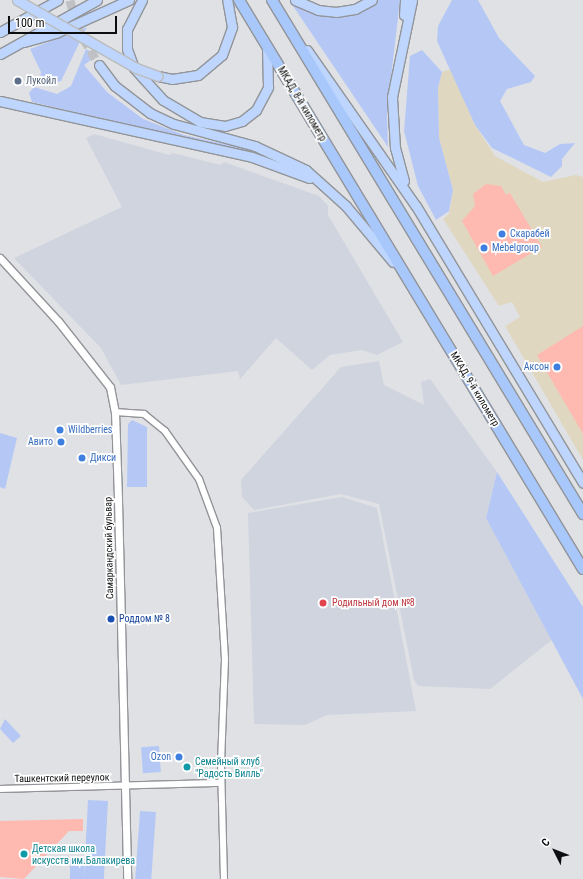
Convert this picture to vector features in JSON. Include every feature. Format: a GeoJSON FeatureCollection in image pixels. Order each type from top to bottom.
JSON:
{"type":"FeatureCollection","features":[{"type":"Feature","properties":{"kind":"highway","name":"МКАД, 8-й километр"},"geometry":{"type":"LineString","coordinates":[[238,0],[366,209]]}},
{"type":"Feature","properties":{"kind":"highway"},"geometry":{"type":"LineString","coordinates":[[274,3],[583,514]]}},
{"type":"Feature","properties":{"kind":"highway","name":"МКАД, 9-й километр"},"geometry":{"type":"LineString","coordinates":[[366,209],[583,569]]}},
{"type":"Feature","properties":{"kind":"main road"},"geometry":{"type":"LineString","coordinates":[[17,0],[136,68],[158,76],[172,79],[198,75],[222,56],[232,28],[227,0]]}},
{"type":"Feature","properties":{"kind":"main road"},"geometry":{"type":"LineString","coordinates":[[0,32],[58,0]]}},
{"type":"Feature","properties":{"kind":"main road"},"geometry":{"type":"LineString","coordinates":[[0,54],[97,0]]}},
{"type":"Feature","properties":{"kind":"main road"},"geometry":{"type":"LineString","coordinates":[[24,42],[52,34],[129,0]]}},
{"type":"Feature","properties":{"kind":"main road"},"geometry":{"type":"LineString","coordinates":[[142,0],[127,29],[127,49],[134,68],[163,100],[200,122],[226,126],[242,121],[256,110],[268,87],[267,47]]}},
{"type":"Feature","properties":{"kind":"main road"},"geometry":{"type":"LineString","coordinates":[[295,0],[318,10],[336,12],[355,9],[372,0]]}},
{"type":"Feature","properties":{"kind":"main road"},"geometry":{"type":"LineString","coordinates":[[405,0],[403,32],[392,121],[401,173],[416,206]]}},
{"type":"Feature","properties":{"kind":"main road"},"geometry":{"type":"LineString","coordinates":[[403,32],[412,0]]}},
{"type":"Feature","properties":{"kind":"main road"},"geometry":{"type":"LineString","coordinates":[[274,3],[416,206],[583,483]]}},
{"type":"Feature","properties":{"kind":"main road"},"geometry":{"type":"LineString","coordinates":[[99,65],[115,86],[150,113],[174,124],[279,155],[306,170],[330,191],[412,286]]}},
{"type":"Feature","properties":{"kind":"main road"},"geometry":{"type":"LineString","coordinates":[[0,101],[276,163],[330,191]]}},
{"type":"Feature","properties":{"kind":"street","name":"Самаркандский бульвар"},"geometry":{"type":"LineString","coordinates":[[0,258],[99,371],[110,387],[115,412],[127,879]]}},
{"type":"Feature","properties":{"kind":"street"},"geometry":{"type":"LineString","coordinates":[[115,412],[144,414],[165,431],[199,479],[212,508],[220,548],[225,653],[221,783],[224,879]]}},
{"type":"Feature","properties":{"kind":"street","name":"Ташкентский переулок"},"geometry":{"type":"LineString","coordinates":[[0,789],[221,783]]}},
{"type":"Feature","properties":{"kind":"shaded area"},"geometry":{"type":"Polygon","coordinates":[[[289,0],[317,13],[376,0],[400,0],[387,112],[388,147],[289,0]]]}},
{"type":"Feature","properties":{"kind":"shaded area"},"geometry":{"type":"Polygon","coordinates":[[[452,0],[478,0],[499,38],[535,76],[531,82],[507,89],[500,101],[524,145],[545,153],[560,144],[575,143],[562,159],[562,166],[551,177],[492,148],[475,125],[437,41],[438,26],[452,0]]]}},
{"type":"Feature","properties":{"kind":"shaded area"},"geometry":{"type":"Polygon","coordinates":[[[87,27],[61,81],[50,84],[40,80],[41,72],[30,49],[87,27]]]}},
{"type":"Feature","properties":{"kind":"shaded area"},"geometry":{"type":"Polygon","coordinates":[[[86,49],[98,55],[84,65],[107,92],[143,119],[184,135],[248,149],[283,162],[32,102],[29,93],[34,87],[57,94],[71,86],[86,49]]]}},
{"type":"Feature","properties":{"kind":"shaded area"},"geometry":{"type":"Polygon","coordinates":[[[422,50],[442,72],[438,88],[439,138],[453,190],[449,211],[436,220],[418,186],[404,131],[410,56],[422,50]]]}},
{"type":"Feature","properties":{"kind":"shaded area"},"geometry":{"type":"Polygon","coordinates":[[[451,69],[475,125],[495,156],[543,182],[576,175],[583,177],[583,460],[505,326],[520,317],[512,302],[499,306],[443,219],[449,214],[453,190],[439,138],[438,88],[442,72],[451,69]]]}},
{"type":"Feature","properties":{"kind":"shaded area"},"geometry":{"type":"Polygon","coordinates":[[[94,134],[169,155],[173,153],[220,165],[224,162],[319,196],[328,206],[328,215],[403,342],[377,355],[362,350],[330,355],[312,370],[276,338],[240,379],[238,371],[121,385],[101,348],[14,258],[122,207],[86,138],[94,134]]]}},
{"type":"Feature","properties":{"kind":"shaded area"},"geometry":{"type":"Polygon","coordinates":[[[379,361],[384,385],[424,405],[421,382],[430,379],[497,472],[486,518],[553,639],[490,689],[418,686],[414,680],[379,504],[341,494],[254,510],[242,497],[241,480],[341,367],[379,361]]]}},
{"type":"Feature","properties":{"kind":"shaded area"},"geometry":{"type":"Polygon","coordinates":[[[132,420],[147,427],[147,487],[127,487],[128,424],[132,420]]]}},
{"type":"Feature","properties":{"kind":"shaded area"},"geometry":{"type":"Polygon","coordinates":[[[0,433],[17,438],[5,489],[0,487],[0,433]]]}},
{"type":"Feature","properties":{"kind":"shaded area"},"geometry":{"type":"Polygon","coordinates":[[[497,472],[583,607],[583,699],[486,518],[497,472]]]}},
{"type":"Feature","properties":{"kind":"shaded area","name":"Родильный дом №8"},"geometry":{"type":"Polygon","coordinates":[[[342,497],[377,508],[416,711],[327,715],[305,725],[254,724],[248,513],[342,497]]]}},
{"type":"Feature","properties":{"kind":"shaded area"},"geometry":{"type":"Polygon","coordinates":[[[5,719],[21,736],[13,743],[0,729],[5,719]]]}},
{"type":"Feature","properties":{"kind":"shaded area"},"geometry":{"type":"Polygon","coordinates":[[[159,746],[161,772],[143,773],[141,747],[159,746]]]}},
{"type":"Feature","properties":{"kind":"shaded area"},"geometry":{"type":"Polygon","coordinates":[[[88,800],[108,801],[104,879],[84,879],[88,800]]]}},
{"type":"Feature","properties":{"kind":"shaded area"},"geometry":{"type":"Polygon","coordinates":[[[140,811],[156,812],[151,879],[135,879],[140,811]]]}},
{"type":"Feature","properties":{"kind":"shaded area"},"geometry":{"type":"Polygon","coordinates":[[[70,859],[84,859],[84,879],[70,879],[70,859]]]}},
{"type":"Feature","properties":{"kind":"building","name":"Скарабей"},"geometry":{"type":"Polygon","coordinates":[[[486,184],[501,186],[506,195],[510,193],[542,247],[493,276],[462,221],[475,206],[473,194],[486,184]]]}},
{"type":"Feature","properties":{"kind":"building"},"geometry":{"type":"Polygon","coordinates":[[[583,326],[583,434],[537,355],[583,326]]]}},
{"type":"Feature","properties":{"kind":"building","name":"Детская школа искусств им.Балакирева"},"geometry":{"type":"Polygon","coordinates":[[[83,819],[83,831],[69,831],[24,879],[0,877],[0,821],[83,819]]]}},
{"type":"Feature","properties":{"kind":"tunnel"},"geometry":{"type":"LineString","coordinates":[[70,0],[77,27],[99,65]]}},
{"type":"Feature","properties":{"kind":"place","name":"Лукойл"},"geometry":{"type":"Point","coordinates":[18,81]}},
{"type":"Feature","properties":{"kind":"place","name":"Скарабей"},"geometry":{"type":"Point","coordinates":[502,234]}},
{"type":"Feature","properties":{"kind":"place","name":"Mebelgroup"},"geometry":{"type":"Point","coordinates":[484,248]}},
{"type":"Feature","properties":{"kind":"place","name":"Аксон"},"geometry":{"type":"Point","coordinates":[557,367]}},
{"type":"Feature","properties":{"kind":"place","name":"Wildberries"},"geometry":{"type":"Point","coordinates":[60,430]}},
{"type":"Feature","properties":{"kind":"place","name":"Авито"},"geometry":{"type":"Point","coordinates":[61,442]}},
{"type":"Feature","properties":{"kind":"place","name":"Дикси"},"geometry":{"type":"Point","coordinates":[82,458]}},
{"type":"Feature","properties":{"kind":"place","name":"Родильный дом №8"},"geometry":{"type":"Point","coordinates":[323,603]}},
{"type":"Feature","properties":{"kind":"place","name":"Роддом № 8"},"geometry":{"type":"Point","coordinates":[111,619]}},
{"type":"Feature","properties":{"kind":"place","name":"Ozon"},"geometry":{"type":"Point","coordinates":[179,757]}},
{"type":"Feature","properties":{"kind":"place","name":"Семейный клуб \"Радость Вилль\""},"geometry":{"type":"Point","coordinates":[187,767]}},
{"type":"Feature","properties":{"kind":"place","name":"Детская школа искусств им.Балакирева"},"geometry":{"type":"Point","coordinates":[24,854]}}]}
